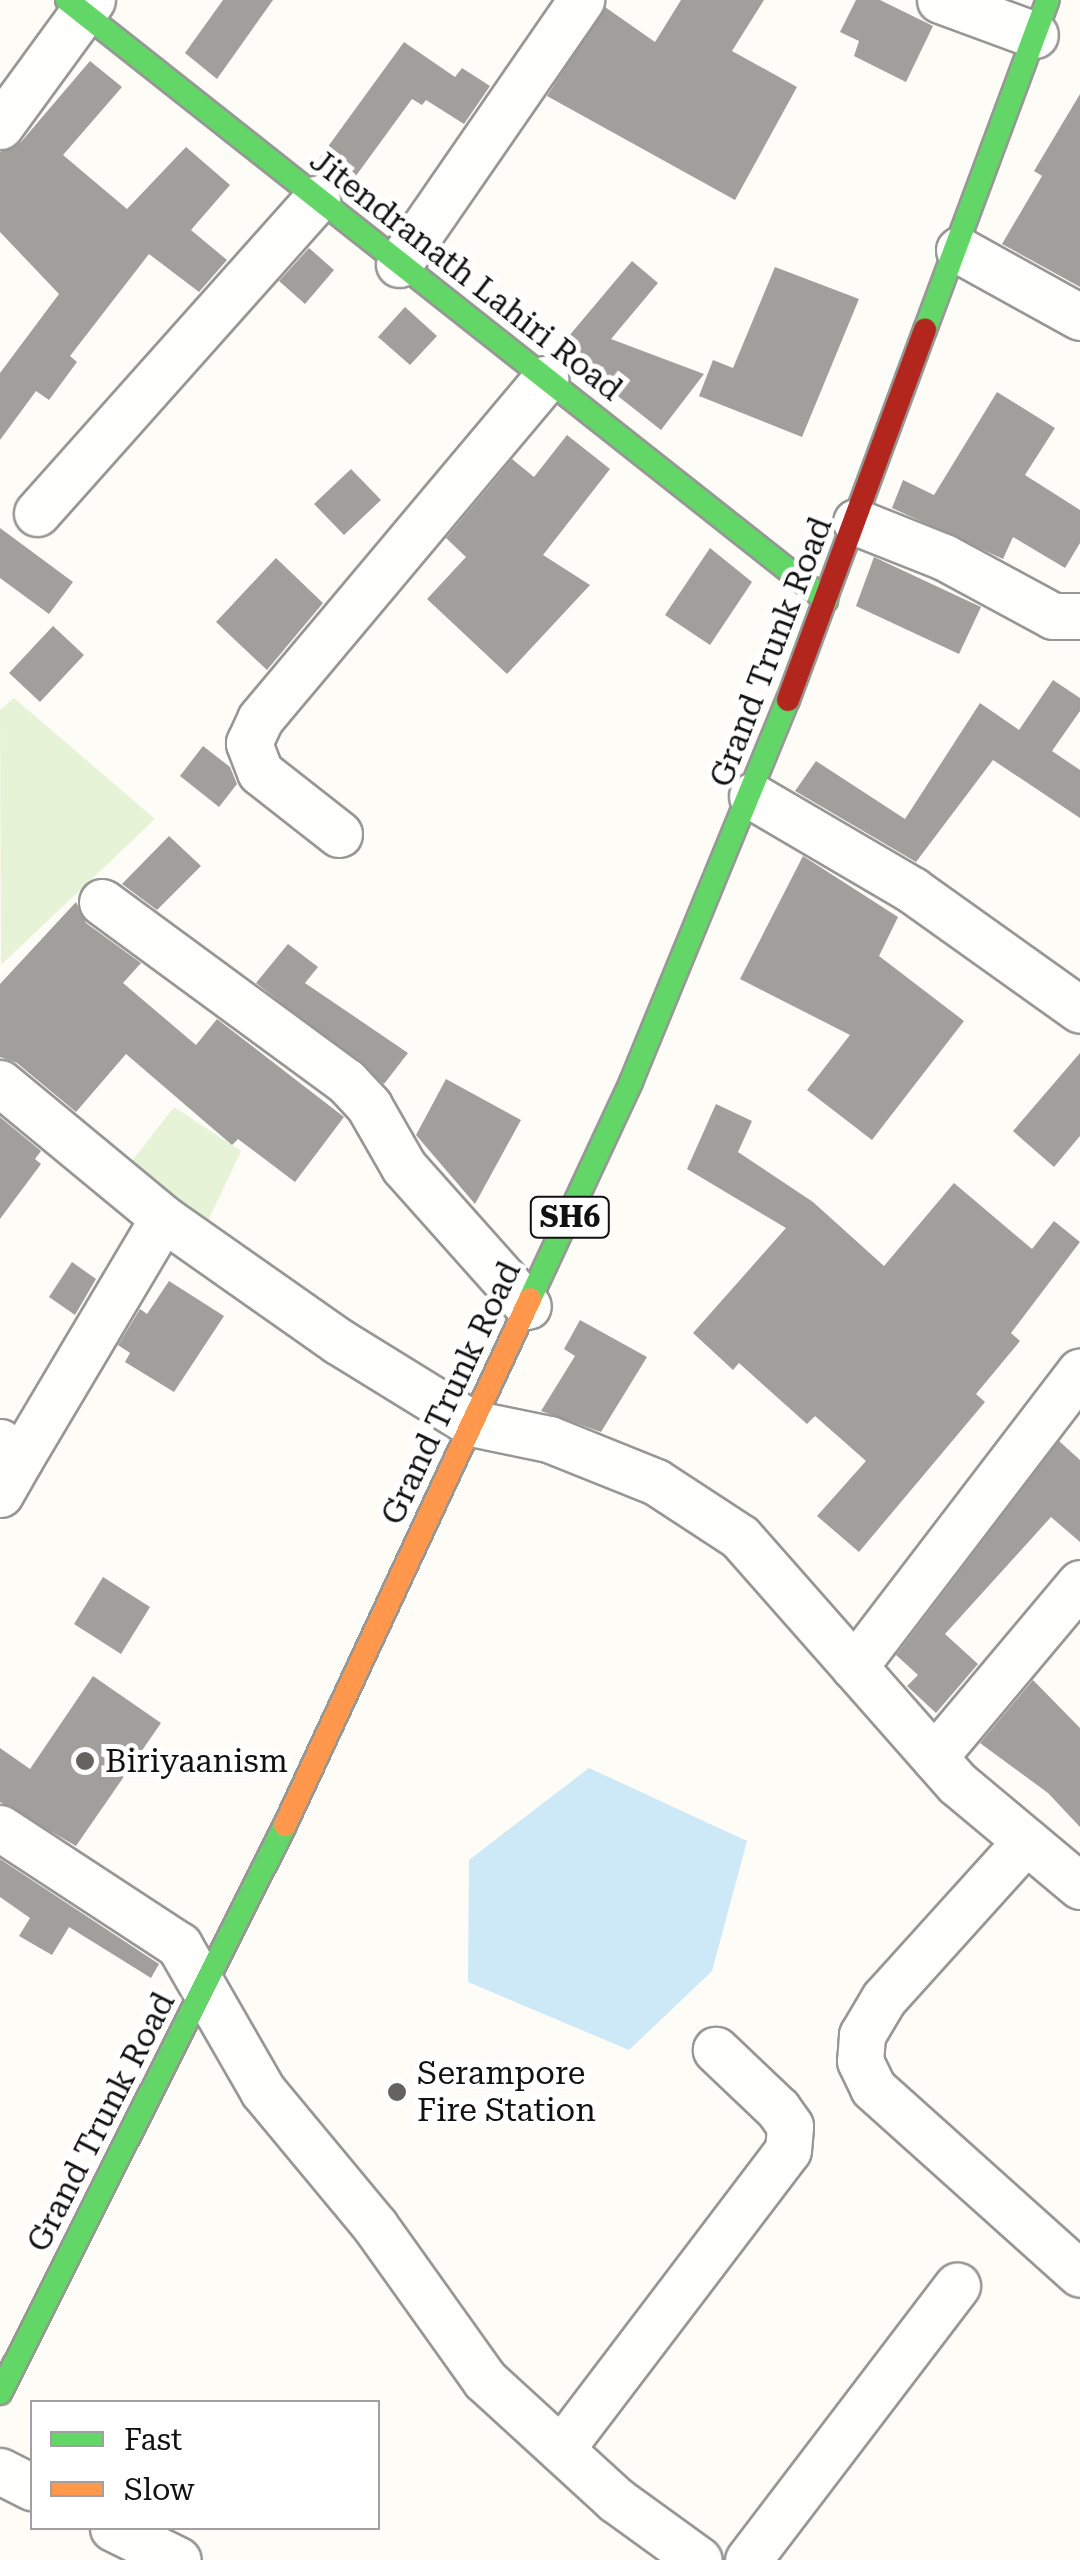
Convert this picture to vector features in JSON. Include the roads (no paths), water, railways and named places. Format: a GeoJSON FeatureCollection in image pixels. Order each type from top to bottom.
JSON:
{"type":"FeatureCollection","features":[{"type":"Feature","properties":{"kind":"main road","name":"Jitendranath Lahiri Road"},"geometry":{"type":"LineString","coordinates":[[80,4],[398,264],[826,600]]}},
{"type":"Feature","properties":{"kind":"main road","name":"Grand Trunk Road"},"geometry":{"type":"LineString","coordinates":[[0,2393],[204,1990],[528,1306],[752,796],[959,250],[1042,18]]}},
{"type":"Feature","properties":{"kind":"street"},"geometry":{"type":"LineString","coordinates":[[398,264],[581,0]]}},
{"type":"Feature","properties":{"kind":"street"},"geometry":{"type":"LineString","coordinates":[[940,0],[1042,18]]}},
{"type":"Feature","properties":{"kind":"street"},"geometry":{"type":"LineString","coordinates":[[0,126],[80,4]]}},
{"type":"Feature","properties":{"kind":"street"},"geometry":{"type":"LineString","coordinates":[[38,513],[317,199]]}},
{"type":"Feature","properties":{"kind":"street"},"geometry":{"type":"LineString","coordinates":[[959,250],[1080,317]]}},
{"type":"Feature","properties":{"kind":"street"},"geometry":{"type":"LineString","coordinates":[[339,834],[260,772],[249,743],[260,718],[545,379]]}},
{"type":"Feature","properties":{"kind":"street"},"geometry":{"type":"LineString","coordinates":[[856,522],[944,557],[1054,616],[1080,616]]}},
{"type":"Feature","properties":{"kind":"street"},"geometry":{"type":"LineString","coordinates":[[752,796],[912,890],[1080,1010]]}},
{"type":"Feature","properties":{"kind":"street"},"geometry":{"type":"LineString","coordinates":[[102,902],[346,1082],[369,1106],[414,1180],[528,1306]]}},
{"type":"Feature","properties":{"kind":"street"},"geometry":{"type":"LineString","coordinates":[[0,1083],[164,1218],[338,1341],[471,1423],[549,1438],[670,1491],[740,1537],[934,1757],[1080,1886]]}},
{"type":"Feature","properties":{"kind":"street"},"geometry":{"type":"LineString","coordinates":[[7,1465],[164,1218]]}},
{"type":"Feature","properties":{"kind":"street"},"geometry":{"type":"LineString","coordinates":[[854,1667],[1080,1371]]}},
{"type":"Feature","properties":{"kind":"street"},"geometry":{"type":"LineString","coordinates":[[934,1757],[1080,1583]]}},
{"type":"Feature","properties":{"kind":"street"},"geometry":{"type":"LineString","coordinates":[[0,1828],[179,1945],[263,2091],[375,2226],[485,2380],[560,2449],[699,2560]]}},
{"type":"Feature","properties":{"kind":"street"},"geometry":{"type":"LineString","coordinates":[[1026,1841],[884,1998],[862,2035],[860,2061],[873,2088],[1080,2274]]}},
{"type":"Feature","properties":{"kind":"street"},"geometry":{"type":"LineString","coordinates":[[560,2449],[788,2150],[790,2126],[778,2109],[716,2050]]}},
{"type":"Feature","properties":{"kind":"street"},"geometry":{"type":"LineString","coordinates":[[748,2560],[957,2286]]}},
{"type":"Feature","properties":{"kind":"street"},"geometry":{"type":"LineString","coordinates":[[0,2471],[30,2486]]}},
{"type":"Feature","properties":{"kind":"street"},"geometry":{"type":"LineString","coordinates":[[117,2530],[178,2560]]}},
{"type":"Feature","properties":{"kind":"water"},"geometry":{"type":"Polygon","coordinates":[[[589,1768],[747,1841],[712,1971],[629,2050],[468,1982],[469,1860],[589,1768]]]}},
{"type":"Feature","properties":{"kind":"place","name":"Biriyaanism"},"geometry":{"type":"Point","coordinates":[85,1761]}},
{"type":"Feature","properties":{"kind":"place","name":"Serampore Fire Station"},"geometry":{"type":"Point","coordinates":[397,2092]}}]}
